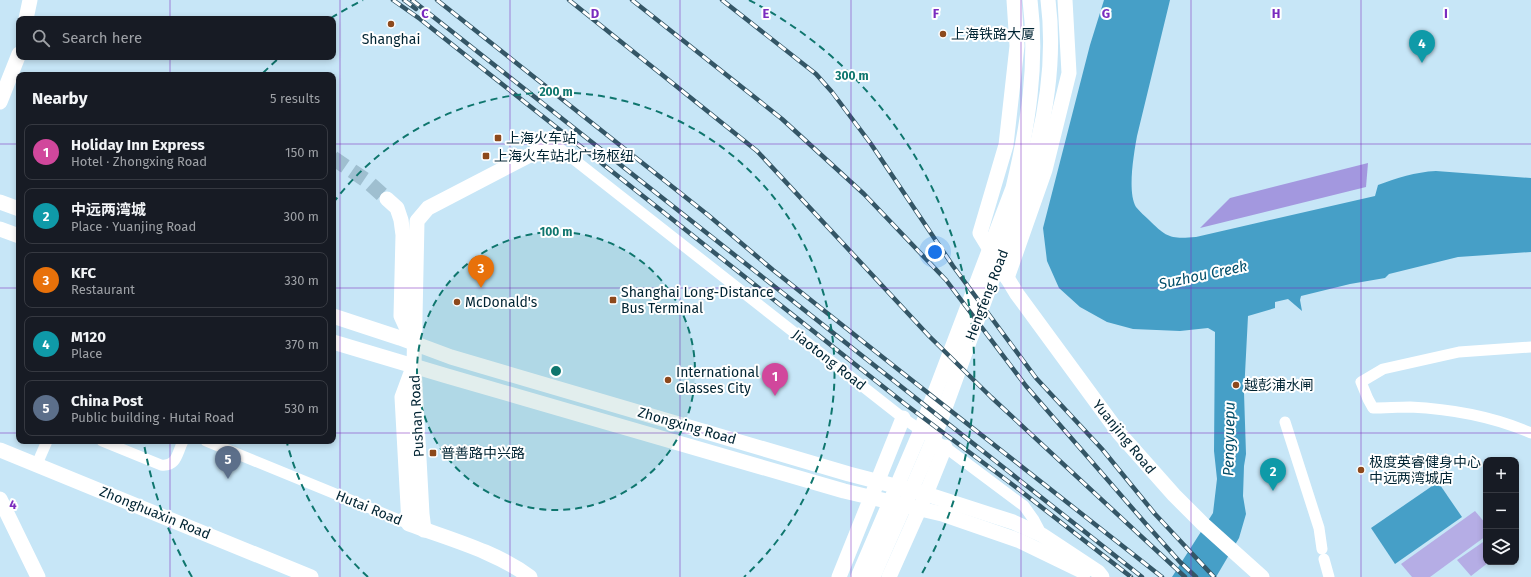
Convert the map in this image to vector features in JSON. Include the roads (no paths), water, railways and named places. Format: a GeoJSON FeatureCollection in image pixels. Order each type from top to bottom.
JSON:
{"type":"FeatureCollection","features":[{"type":"Feature","properties":{"kind":"main road"},"geometry":{"type":"LineString","coordinates":[[27,16],[30,0]]}},
{"type":"Feature","properties":{"kind":"main road","name":"Yuanjing Road"},"geometry":{"type":"LineString","coordinates":[[1014,0],[1017,46],[1006,145],[980,232],[1017,294],[1119,433],[1168,490],[1236,555],[1262,577]]}},
{"type":"Feature","properties":{"kind":"main road","name":"Hengfeng Road"},"geometry":{"type":"LineString","coordinates":[[858,577],[918,436],[1013,188],[1022,151],[1032,89],[1033,39],[1030,0]]}},
{"type":"Feature","properties":{"kind":"main road","name":"Hengfeng Road"},"geometry":{"type":"LineString","coordinates":[[873,577],[931,443],[1025,192],[1038,145],[1048,94],[1051,38],[1048,0]]}},
{"type":"Feature","properties":{"kind":"main road"},"geometry":{"type":"LineString","coordinates":[[1007,278],[1045,170],[1069,73],[1065,0]]}},
{"type":"Feature","properties":{"kind":"main road"},"geometry":{"type":"LineString","coordinates":[[0,102],[17,60]]}},
{"type":"Feature","properties":{"kind":"main road"},"geometry":{"type":"LineString","coordinates":[[414,366],[417,222],[428,208],[553,143]]}},
{"type":"Feature","properties":{"kind":"main road"},"geometry":{"type":"LineString","coordinates":[[387,198],[397,208],[401,220],[403,235],[401,316],[414,345]]}},
{"type":"Feature","properties":{"kind":"main road"},"geometry":{"type":"LineString","coordinates":[[0,202],[16,208]]}},
{"type":"Feature","properties":{"kind":"main road"},"geometry":{"type":"LineString","coordinates":[[0,228],[16,235]]}},
{"type":"Feature","properties":{"kind":"main road","name":"Zhongxing Road"},"geometry":{"type":"LineString","coordinates":[[336,317],[451,357],[877,482],[926,494],[1013,522],[1039,542]]}},
{"type":"Feature","properties":{"kind":"main road","name":"Zhongxing Road"},"geometry":{"type":"LineString","coordinates":[[336,343],[844,491],[920,508],[1007,536],[1039,542]]}},
{"type":"Feature","properties":{"kind":"main road","name":"Pushan Road"},"geometry":{"type":"LineString","coordinates":[[409,524],[402,398],[414,366]]}},
{"type":"Feature","properties":{"kind":"main road","name":"Pushan Road"},"geometry":{"type":"LineString","coordinates":[[414,366],[424,530]]}},
{"type":"Feature","properties":{"kind":"main road"},"geometry":{"type":"LineString","coordinates":[[839,577],[903,418]]}},
{"type":"Feature","properties":{"kind":"main road"},"geometry":{"type":"LineString","coordinates":[[890,577],[945,446]]}},
{"type":"Feature","properties":{"kind":"main road","name":"Zhonghuaxin Road"},"geometry":{"type":"LineString","coordinates":[[0,450],[311,577]]}},
{"type":"Feature","properties":{"kind":"main road"},"geometry":{"type":"LineString","coordinates":[[0,499],[38,577]]}},
{"type":"Feature","properties":{"kind":"main road","name":"Hutai Road"},"geometry":{"type":"LineString","coordinates":[[409,524],[495,556],[518,568],[530,577]]}},
{"type":"Feature","properties":{"kind":"main road","name":"Jiaotong Road"},"geometry":{"type":"LineString","coordinates":[[1039,542],[1098,572],[1101,577]]}},
{"type":"Feature","properties":{"kind":"street","name":"Jiaotong Road"},"geometry":{"type":"LineString","coordinates":[[553,143],[903,418],[945,446],[1024,506],[1034,520],[1039,542]]}},
{"type":"Feature","properties":{"kind":"street"},"geometry":{"type":"LineString","coordinates":[[1531,347],[1459,352],[1382,369],[1361,382],[1373,408],[1444,409],[1470,413],[1501,421],[1531,433]]}},
{"type":"Feature","properties":{"kind":"street"},"geometry":{"type":"LineString","coordinates":[[1285,422],[1319,528],[1323,554],[1329,577]]}},
{"type":"Feature","properties":{"kind":"street"},"geometry":{"type":"LineString","coordinates":[[37,464],[46,444]]}},
{"type":"Feature","properties":{"kind":"street"},"geometry":{"type":"LineString","coordinates":[[109,444],[161,465],[168,466],[173,463],[182,444]]}},
{"type":"Feature","properties":{"kind":"street","name":"Hutai Road"},"geometry":{"type":"LineString","coordinates":[[213,444],[409,524]]}},
{"type":"Feature","properties":{"kind":"water"},"geometry":{"type":"Polygon","coordinates":[[[1104,0],[1170,0],[1137,136],[1132,182],[1133,200],[1136,207],[1160,231],[1165,234],[1181,238],[1196,237],[1375,196],[1378,185],[1413,174],[1436,171],[1531,178],[1531,252],[1458,257],[1389,274],[1385,278],[1350,284],[1301,296],[1300,300],[1302,311],[1288,299],[1275,302],[1275,308],[1248,316],[1244,393],[1246,454],[1243,496],[1246,514],[1239,538],[1216,577],[1172,577],[1213,513],[1217,479],[1214,451],[1215,332],[1208,328],[1180,331],[1133,329],[1107,322],[1080,307],[1059,288],[1047,261],[1043,228],[1090,45],[1104,0]]]}},
{"type":"Feature","properties":{"kind":"water"},"geometry":{"type":"Polygon","coordinates":[[[1438,482],[1462,517],[1395,564],[1371,528],[1438,482]]]}},
{"type":"Feature","properties":{"kind":"tunnel"},"geometry":{"type":"LineString","coordinates":[[336,160],[367,181],[387,199]]}},
{"type":"Feature","properties":{"kind":"railway"},"geometry":{"type":"LineString","coordinates":[[393,0],[420,19],[905,404],[1017,488],[1131,577]]}},
{"type":"Feature","properties":{"kind":"railway"},"geometry":{"type":"LineString","coordinates":[[404,0],[416,9]]}},
{"type":"Feature","properties":{"kind":"railway"},"geometry":{"type":"LineString","coordinates":[[412,0],[1142,577]]}},
{"type":"Feature","properties":{"kind":"railway"},"geometry":{"type":"LineString","coordinates":[[437,0],[708,215],[773,270],[1162,577]]}},
{"type":"Feature","properties":{"kind":"railway"},"geometry":{"type":"LineString","coordinates":[[569,0],[757,151],[929,336],[991,397],[1185,577]]}},
{"type":"Feature","properties":{"kind":"railway"},"geometry":{"type":"LineString","coordinates":[[632,0],[782,119],[864,194],[946,280],[1026,386],[1146,524],[1180,562],[1196,577]]}},
{"type":"Feature","properties":{"kind":"railway"},"geometry":{"type":"LineString","coordinates":[[722,0],[816,74],[832,92],[871,144],[953,266],[1036,378],[1102,449],[1155,514],[1214,577]]}},
{"type":"Feature","properties":{"kind":"place","name":"Shanghai"},"geometry":{"type":"Point","coordinates":[391,24]}},
{"type":"Feature","properties":{"kind":"place","name":"上海铁路大厦"},"geometry":{"type":"Point","coordinates":[943,34]}},
{"type":"Feature","properties":{"kind":"place","name":"M120"},"geometry":{"type":"Point","coordinates":[1422,63]}},
{"type":"Feature","properties":{"kind":"place","name":"上海火车站"},"geometry":{"type":"Point","coordinates":[498,138]}},
{"type":"Feature","properties":{"kind":"place","name":"上海火车站北广场枢纽"},"geometry":{"type":"Point","coordinates":[486,156]}},
{"type":"Feature","properties":{"kind":"place","name":"KFC"},"geometry":{"type":"Point","coordinates":[481,288]}},
{"type":"Feature","properties":{"kind":"place","name":"Shanghai Long-Distance Bus Terminal"},"geometry":{"type":"Point","coordinates":[613,300]}},
{"type":"Feature","properties":{"kind":"place","name":"McDonald's"},"geometry":{"type":"Point","coordinates":[457,302]}},
{"type":"Feature","properties":{"kind":"place","name":"International Glasses City"},"geometry":{"type":"Point","coordinates":[668,380]}},
{"type":"Feature","properties":{"kind":"place","name":"越彭浦水闸"},"geometry":{"type":"Point","coordinates":[1236,385]}},
{"type":"Feature","properties":{"kind":"place","name":"Holiday Inn Express"},"geometry":{"type":"Point","coordinates":[775,396]}},
{"type":"Feature","properties":{"kind":"place","name":"普善路中兴路"},"geometry":{"type":"Point","coordinates":[433,453]}},
{"type":"Feature","properties":{"kind":"place","name":"极度英睿健身中心 中远两湾城店"},"geometry":{"type":"Point","coordinates":[1361,470]}},
{"type":"Feature","properties":{"kind":"place","name":"China Post"},"geometry":{"type":"Point","coordinates":[228,479]}},
{"type":"Feature","properties":{"kind":"place","name":"中远两湾城"},"geometry":{"type":"Point","coordinates":[1273,491]}},
{"type":"Feature","properties":{"kind":"water label","name":"Suzhou Creek"},"geometry":{"type":"Point","coordinates":[1203,275]}},
{"type":"Feature","properties":{"kind":"water label","name":"Pengyuepu"},"geometry":{"type":"Point","coordinates":[1229,439]}}]}
